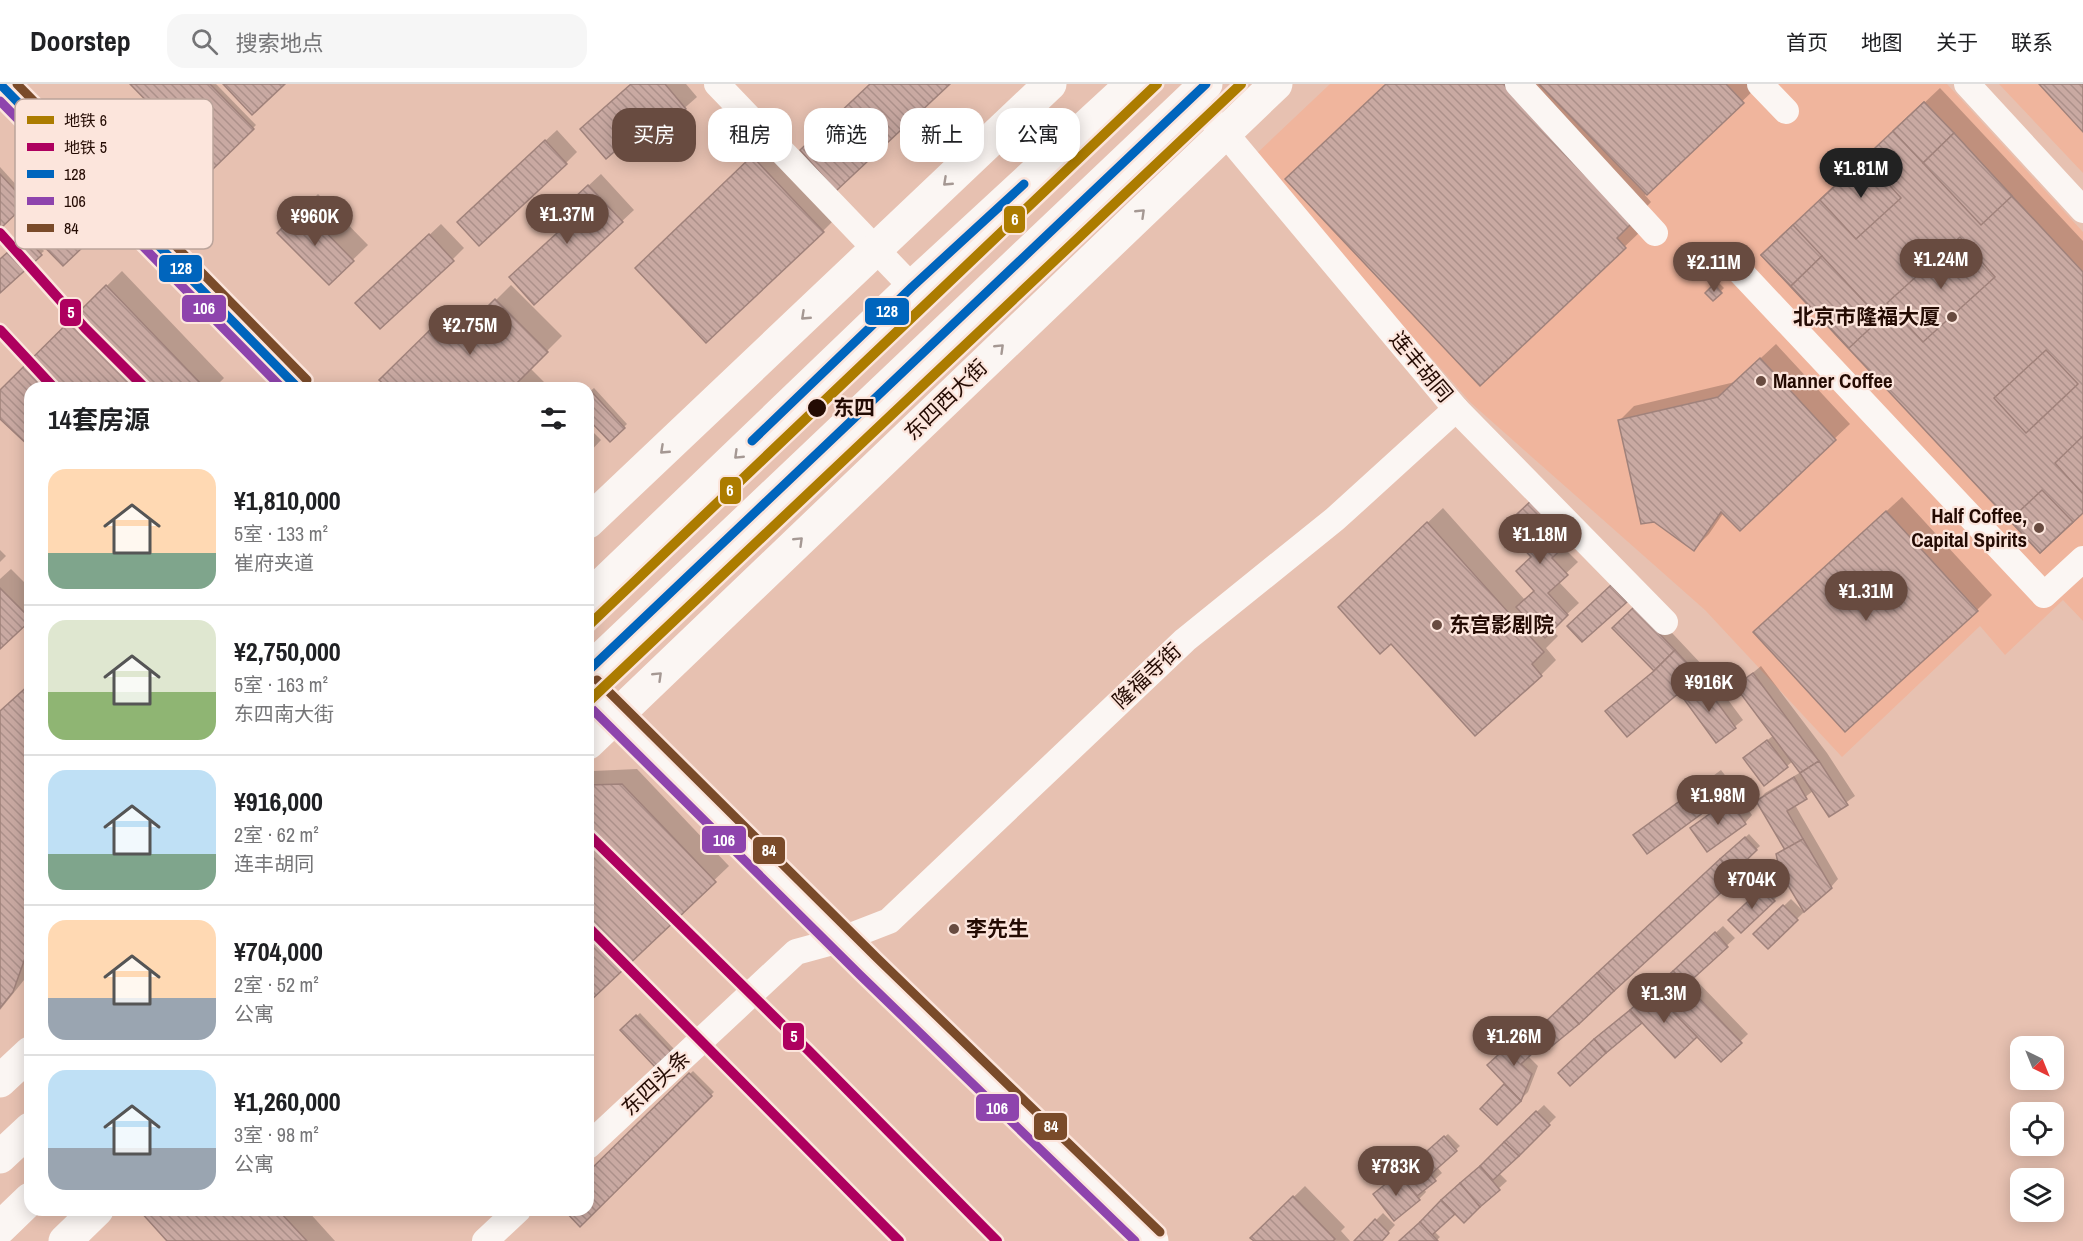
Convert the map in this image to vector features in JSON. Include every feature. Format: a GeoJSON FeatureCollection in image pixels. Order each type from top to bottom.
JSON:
{"type":"FeatureCollection","features":[{"type":"Feature","properties":{"kind":"main road"},"geometry":{"type":"LineString","coordinates":[[0,84],[15,99]]}},
{"type":"Feature","properties":{"kind":"main road"},"geometry":{"type":"LineString","coordinates":[[594,516],[1050,84]]}},
{"type":"Feature","properties":{"kind":"main road"},"geometry":{"type":"LineString","coordinates":[[594,592],[912,287],[1132,84]]}},
{"type":"Feature","properties":{"kind":"main road","name":"东四西大街"},"geometry":{"type":"LineString","coordinates":[[594,737],[1276,84]]}},
{"type":"Feature","properties":{"kind":"main road"},"geometry":{"type":"LineString","coordinates":[[594,665],[1198,92]]}},
{"type":"Feature","properties":{"kind":"main road"},"geometry":{"type":"LineString","coordinates":[[162,249],[292,382]]}},
{"type":"Feature","properties":{"kind":"main road"},"geometry":{"type":"LineString","coordinates":[[594,694],[840,940],[1152,1241]]}},
{"type":"Feature","properties":{"kind":"main road"},"geometry":{"type":"LineString","coordinates":[[0,1081],[24,1059]]}},
{"type":"Feature","properties":{"kind":"main road"},"geometry":{"type":"LineString","coordinates":[[0,1228],[24,1205]]}},
{"type":"Feature","properties":{"kind":"main road"},"geometry":{"type":"LineString","coordinates":[[65,1241],[91,1216]]}},
{"type":"Feature","properties":{"kind":"street"},"geometry":{"type":"LineString","coordinates":[[717,84],[912,287]]}},
{"type":"Feature","properties":{"kind":"street"},"geometry":{"type":"LineString","coordinates":[[1518,84],[1655,233]]}},
{"type":"Feature","properties":{"kind":"street"},"geometry":{"type":"LineString","coordinates":[[1760,84],[1786,111]]}},
{"type":"Feature","properties":{"kind":"street"},"geometry":{"type":"LineString","coordinates":[[1967,84],[2083,208]]}},
{"type":"Feature","properties":{"kind":"street","name":"连丰胡同"},"geometry":{"type":"LineString","coordinates":[[1198,92],[1225,133],[1456,409],[1665,622]]}},
{"type":"Feature","properties":{"kind":"street"},"geometry":{"type":"LineString","coordinates":[[1734,265],[2044,595],[2081,565]]}},
{"type":"Feature","properties":{"kind":"street","name":"隆福寺街"},"geometry":{"type":"LineString","coordinates":[[840,940],[889,921],[1185,640],[1335,519],[1456,409]]}},
{"type":"Feature","properties":{"kind":"street","name":"东四头条"},"geometry":{"type":"LineString","coordinates":[[594,1140],[796,952],[840,940]]}},
{"type":"Feature","properties":{"kind":"street"},"geometry":{"type":"LineString","coordinates":[[485,1241],[512,1216]]}},
{"type":"Feature","properties":{"kind":"shaded area"},"geometry":{"type":"Polygon","coordinates":[[[1330,84],[1947,84],[2083,232],[2083,621],[2063,600],[2005,655],[1980,626],[1842,757],[1705,610],[1471,403],[1254,156],[1330,84]]]}},
{"type":"Feature","properties":{"kind":"shaded area"},"geometry":{"type":"Polygon","coordinates":[[[1999,84],[2083,84],[2083,173],[1999,84]]]}},
{"type":"Feature","properties":{"kind":"building"},"geometry":{"type":"Polygon","coordinates":[[[130,84],[210,84],[254,129],[213,169],[213,99],[145,99],[130,84]]]}},
{"type":"Feature","properties":{"kind":"building"},"geometry":{"type":"Polygon","coordinates":[[[223,84],[285,84],[252,115],[223,84]]]}},
{"type":"Feature","properties":{"kind":"building"},"geometry":{"type":"Polygon","coordinates":[[[631,84],[665,84],[685,108],[612,108],[612,154],[606,159],[580,129],[631,84]]]}},
{"type":"Feature","properties":{"kind":"building"},"geometry":{"type":"Polygon","coordinates":[[[870,84],[950,84],[924,108],[900,108],[900,131],[888,142],[888,108],[845,108],[870,84]]]}},
{"type":"Feature","properties":{"kind":"building"},"geometry":{"type":"Polygon","coordinates":[[[1386,84],[1511,84],[1637,218],[1617,238],[1626,248],[1480,386],[1285,179],[1386,84]]]}},
{"type":"Feature","properties":{"kind":"building"},"geometry":{"type":"Polygon","coordinates":[[[1539,84],[1726,84],[1744,103],[1647,195],[1539,84]]]}},
{"type":"Feature","properties":{"kind":"building"},"geometry":{"type":"Polygon","coordinates":[[[2039,84],[2083,84],[2083,132],[2039,84]]]}},
{"type":"Feature","properties":{"kind":"building","name":"北京市隆福大厦"},"geometry":{"type":"Polygon","coordinates":[[[1924,102],[2083,272],[2083,513],[2040,553],[1761,255],[1924,102]]]}},
{"type":"Feature","properties":{"kind":"building"},"geometry":{"type":"Polygon","coordinates":[[[1924,102],[1954,133],[1923,163],[1893,131],[1924,102]]]}},
{"type":"Feature","properties":{"kind":"building"},"geometry":{"type":"Polygon","coordinates":[[[1954,133],[2012,196],[1981,225],[1923,163],[1954,133]]]}},
{"type":"Feature","properties":{"kind":"building"},"geometry":{"type":"Polygon","coordinates":[[[545,140],[567,164],[479,246],[457,222],[545,140]]]}},
{"type":"Feature","properties":{"kind":"building"},"geometry":{"type":"Polygon","coordinates":[[[1865,158],[1901,198],[1856,239],[1820,200],[1865,158]]]}},
{"type":"Feature","properties":{"kind":"building"},"geometry":{"type":"Polygon","coordinates":[[[746,162],[758,162],[824,232],[706,343],[635,268],[746,162]]]}},
{"type":"Feature","properties":{"kind":"building"},"geometry":{"type":"Polygon","coordinates":[[[811,162],[867,162],[836,191],[811,162]]]}},
{"type":"Feature","properties":{"kind":"building"},"geometry":{"type":"Polygon","coordinates":[[[0,174],[15,190],[15,215],[0,229],[0,174]]]}},
{"type":"Feature","properties":{"kind":"building"},"geometry":{"type":"Polygon","coordinates":[[[588,185],[623,222],[534,305],[509,277],[569,222],[559,212],[588,185]]]}},
{"type":"Feature","properties":{"kind":"building"},"geometry":{"type":"Polygon","coordinates":[[[302,208],[354,261],[329,285],[277,233],[302,208]]]}},
{"type":"Feature","properties":{"kind":"building"},"geometry":{"type":"Polygon","coordinates":[[[1793,225],[1822,256],[1791,286],[1761,255],[1793,225]]]}},
{"type":"Feature","properties":{"kind":"building"},"geometry":{"type":"Polygon","coordinates":[[[429,234],[454,261],[380,329],[355,303],[429,234]]]}},
{"type":"Feature","properties":{"kind":"building"},"geometry":{"type":"Polygon","coordinates":[[[1960,237],[1995,277],[1923,342],[1887,303],[1960,237]]]}},
{"type":"Feature","properties":{"kind":"building"},"geometry":{"type":"Polygon","coordinates":[[[15,246],[15,249],[36,249],[42,255],[0,293],[0,259],[15,246]]]}},
{"type":"Feature","properties":{"kind":"building"},"geometry":{"type":"Polygon","coordinates":[[[46,249],[81,249],[63,266],[46,249]]]}},
{"type":"Feature","properties":{"kind":"building"},"geometry":{"type":"Polygon","coordinates":[[[1822,256],[1880,319],[1849,348],[1791,286],[1822,256]]]}},
{"type":"Feature","properties":{"kind":"building"},"geometry":{"type":"Polygon","coordinates":[[[1714,284],[1722,293],[1713,301],[1705,293],[1714,284]]]}},
{"type":"Feature","properties":{"kind":"building"},"geometry":{"type":"Polygon","coordinates":[[[106,285],[199,382],[24,382],[24,441],[0,419],[0,390],[106,285]]]}},
{"type":"Feature","properties":{"kind":"building"},"geometry":{"type":"Polygon","coordinates":[[[495,299],[548,352],[518,382],[381,382],[379,380],[434,326],[451,343],[495,299]]]}},
{"type":"Feature","properties":{"kind":"building"},"geometry":{"type":"Polygon","coordinates":[[[2046,350],[2078,384],[2026,433],[1994,398],[2046,350]]]}},
{"type":"Feature","properties":{"kind":"building"},"geometry":{"type":"Polygon","coordinates":[[[1760,358],[1836,440],[1740,531],[1721,512],[1694,551],[1654,522],[1641,524],[1618,420],[1718,397],[1760,358]]]}},
{"type":"Feature","properties":{"kind":"building"},"geometry":{"type":"Polygon","coordinates":[[[594,394],[625,428],[610,442],[594,425],[594,394]]]}},
{"type":"Feature","properties":{"kind":"building"},"geometry":{"type":"Polygon","coordinates":[[[2083,436],[2083,494],[2055,463],[2083,436]]]}},
{"type":"Feature","properties":{"kind":"building"},"geometry":{"type":"Polygon","coordinates":[[[2042,490],[2073,522],[2040,553],[2010,520],[2042,490]]]}},
{"type":"Feature","properties":{"kind":"building"},"geometry":{"type":"Polygon","coordinates":[[[1533,499],[1571,540],[1552,558],[1568,575],[1548,593],[1568,615],[1545,638],[1516,607],[1534,591],[1516,571],[1531,557],[1503,527],[1533,499]]]}},
{"type":"Feature","properties":{"kind":"building"},"geometry":{"type":"Polygon","coordinates":[[[1886,511],[1978,611],[1845,732],[1753,632],[1886,511]]]}},
{"type":"Feature","properties":{"kind":"building","name":"东宫影剧院"},"geometry":{"type":"Polygon","coordinates":[[[1427,522],[1544,652],[1532,664],[1542,676],[1475,736],[1391,644],[1380,654],[1338,607],[1427,522]]]}},
{"type":"Feature","properties":{"kind":"building"},"geometry":{"type":"Polygon","coordinates":[[[1611,585],[1627,602],[1582,642],[1567,626],[1611,585]]]}},
{"type":"Feature","properties":{"kind":"building"},"geometry":{"type":"Polygon","coordinates":[[[0,588],[24,612],[24,627],[0,649],[0,588]]]}},
{"type":"Feature","properties":{"kind":"building"},"geometry":{"type":"Polygon","coordinates":[[[1634,607],[1675,650],[1654,671],[1612,628],[1634,607]]]}},
{"type":"Feature","properties":{"kind":"building"},"geometry":{"type":"Polygon","coordinates":[[[1675,650],[1699,676],[1627,737],[1605,711],[1654,671],[1675,650]]]}},
{"type":"Feature","properties":{"kind":"building"},"geometry":{"type":"Polygon","coordinates":[[[1753,673],[1819,761],[1800,773],[1735,686],[1753,673]]]}},
{"type":"Feature","properties":{"kind":"building"},"geometry":{"type":"Polygon","coordinates":[[[1703,683],[1736,728],[1716,743],[1683,698],[1703,683]]]}},
{"type":"Feature","properties":{"kind":"building"},"geometry":{"type":"Polygon","coordinates":[[[24,689],[24,961],[13,992],[0,1008],[0,711],[24,689]]]}},
{"type":"Feature","properties":{"kind":"building"},"geometry":{"type":"Polygon","coordinates":[[[1767,740],[1788,767],[1764,786],[1743,758],[1767,740]]]}},
{"type":"Feature","properties":{"kind":"building"},"geometry":{"type":"Polygon","coordinates":[[[1819,761],[1848,805],[1829,817],[1800,773],[1819,761]]]}},
{"type":"Feature","properties":{"kind":"building"},"geometry":{"type":"Polygon","coordinates":[[[1713,777],[1727,795],[1647,854],[1633,835],[1713,777]]]}},
{"type":"Feature","properties":{"kind":"building"},"geometry":{"type":"Polygon","coordinates":[[[1794,777],[1807,799],[1787,811],[1803,839],[1785,850],[1756,801],[1794,777]]]}},
{"type":"Feature","properties":{"kind":"building"},"geometry":{"type":"Polygon","coordinates":[[[622,784],[716,882],[594,997],[594,785],[622,784]]]}},
{"type":"Feature","properties":{"kind":"building"},"geometry":{"type":"Polygon","coordinates":[[[1729,800],[1746,824],[1707,852],[1690,828],[1729,800]]]}},
{"type":"Feature","properties":{"kind":"building"},"geometry":{"type":"Polygon","coordinates":[[[1745,837],[1757,850],[1733,873],[1720,859],[1745,837]]]}},
{"type":"Feature","properties":{"kind":"building"},"geometry":{"type":"Polygon","coordinates":[[[1803,839],[1832,888],[1804,912],[1780,872],[1776,854],[1803,839]]]}},
{"type":"Feature","properties":{"kind":"building"},"geometry":{"type":"Polygon","coordinates":[[[1720,859],[1737,878],[1614,991],[1597,973],[1720,859]]]}},
{"type":"Feature","properties":{"kind":"building"},"geometry":{"type":"Polygon","coordinates":[[[1762,888],[1775,901],[1741,933],[1728,920],[1762,888]]]}},
{"type":"Feature","properties":{"kind":"building"},"geometry":{"type":"Polygon","coordinates":[[[1783,905],[1798,920],[1768,949],[1753,934],[1783,905]]]}},
{"type":"Feature","properties":{"kind":"building"},"geometry":{"type":"Polygon","coordinates":[[[1715,932],[1728,947],[1686,985],[1673,971],[1715,932]]]}},
{"type":"Feature","properties":{"kind":"building"},"geometry":{"type":"Polygon","coordinates":[[[1673,971],[1742,1043],[1721,1062],[1652,990],[1673,971]]]}},
{"type":"Feature","properties":{"kind":"building"},"geometry":{"type":"Polygon","coordinates":[[[1597,973],[1614,991],[1579,1024],[1562,1006],[1597,973]]]}},
{"type":"Feature","properties":{"kind":"building"},"geometry":{"type":"Polygon","coordinates":[[[1652,990],[1697,1037],[1675,1058],[1630,1010],[1652,990]]]}},
{"type":"Feature","properties":{"kind":"building"},"geometry":{"type":"Polygon","coordinates":[[[1562,1006],[1579,1024],[1552,1046],[1538,1029],[1562,1006]]]}},
{"type":"Feature","properties":{"kind":"building"},"geometry":{"type":"Polygon","coordinates":[[[1630,1010],[1642,1023],[1606,1053],[1594,1039],[1630,1010]]]}},
{"type":"Feature","properties":{"kind":"building"},"geometry":{"type":"Polygon","coordinates":[[[636,1015],[672,1053],[656,1068],[620,1030],[636,1015]]]}},
{"type":"Feature","properties":{"kind":"building"},"geometry":{"type":"Polygon","coordinates":[[[1520,1035],[1534,1052],[1521,1064],[1532,1074],[1521,1101],[1487,1065],[1520,1035]]]}},
{"type":"Feature","properties":{"kind":"building"},"geometry":{"type":"Polygon","coordinates":[[[1594,1039],[1606,1053],[1570,1086],[1558,1073],[1594,1039]]]}},
{"type":"Feature","properties":{"kind":"building"},"geometry":{"type":"Polygon","coordinates":[[[689,1073],[712,1096],[594,1213],[594,1166],[689,1073]]]}},
{"type":"Feature","properties":{"kind":"building"},"geometry":{"type":"Polygon","coordinates":[[[1504,1084],[1521,1101],[1497,1125],[1480,1109],[1504,1084]]]}},
{"type":"Feature","properties":{"kind":"building"},"geometry":{"type":"Polygon","coordinates":[[[1536,1111],[1550,1125],[1519,1156],[1504,1142],[1536,1111]]]}},
{"type":"Feature","properties":{"kind":"building"},"geometry":{"type":"Polygon","coordinates":[[[1444,1136],[1457,1151],[1431,1174],[1418,1159],[1444,1136]]]}},
{"type":"Feature","properties":{"kind":"building"},"geometry":{"type":"Polygon","coordinates":[[[1504,1142],[1519,1156],[1493,1180],[1480,1166],[1504,1142]]]}},
{"type":"Feature","properties":{"kind":"building"},"geometry":{"type":"Polygon","coordinates":[[[1412,1152],[1436,1181],[1417,1196],[1394,1168],[1412,1152]]]}},
{"type":"Feature","properties":{"kind":"building"},"geometry":{"type":"Polygon","coordinates":[[[1480,1166],[1500,1190],[1480,1207],[1460,1183],[1480,1166]]]}},
{"type":"Feature","properties":{"kind":"building"},"geometry":{"type":"Polygon","coordinates":[[[1398,1174],[1420,1200],[1394,1221],[1373,1194],[1398,1174]]]}},
{"type":"Feature","properties":{"kind":"building"},"geometry":{"type":"Polygon","coordinates":[[[1460,1183],[1480,1207],[1464,1223],[1441,1200],[1460,1183]]]}},
{"type":"Feature","properties":{"kind":"building"},"geometry":{"type":"Polygon","coordinates":[[[1293,1196],[1335,1239],[1333,1241],[1254,1241],[1250,1238],[1293,1196]]]}},
{"type":"Feature","properties":{"kind":"building"},"geometry":{"type":"Polygon","coordinates":[[[1441,1200],[1455,1214],[1432,1235],[1420,1222],[1441,1200]]]}},
{"type":"Feature","properties":{"kind":"building"},"geometry":{"type":"Polygon","coordinates":[[[144,1216],[284,1216],[307,1241],[167,1241],[144,1216]]]}},
{"type":"Feature","properties":{"kind":"building"},"geometry":{"type":"Polygon","coordinates":[[[570,1216],[591,1216],[580,1227],[570,1216]]]}},
{"type":"Feature","properties":{"kind":"building"},"geometry":{"type":"Polygon","coordinates":[[[1375,1219],[1389,1233],[1382,1241],[1354,1241],[1375,1219]]]}},
{"type":"Feature","properties":{"kind":"building"},"geometry":{"type":"Polygon","coordinates":[[[1420,1222],[1438,1241],[1399,1241],[1420,1222]]]}},
{"type":"Feature","properties":{"kind":"metro line","name":"6"},"geometry":{"type":"LineString","coordinates":[[594,620],[1157,84]]}},
{"type":"Feature","properties":{"kind":"metro line","name":"6"},"geometry":{"type":"LineString","coordinates":[[594,696],[1241,84]]}},
{"type":"Feature","properties":{"kind":"metro line","name":"5"},"geometry":{"type":"LineString","coordinates":[[0,233],[85,328],[139,382]]}},
{"type":"Feature","properties":{"kind":"metro line","name":"5"},"geometry":{"type":"LineString","coordinates":[[0,330],[48,382]]}},
{"type":"Feature","properties":{"kind":"metro line","name":"5"},"geometry":{"type":"LineString","coordinates":[[594,840],[808,1050],[997,1241]]}},
{"type":"Feature","properties":{"kind":"metro line","name":"5"},"geometry":{"type":"LineString","coordinates":[[594,933],[899,1241]]}},
{"type":"Feature","properties":{"kind":"transit line","name":"128"},"geometry":{"type":"LineString","coordinates":[[0,84],[15,99]]}},
{"type":"Feature","properties":{"kind":"transit line","name":"84"},"geometry":{"type":"LineString","coordinates":[[17,84],[32,99]]}},
{"type":"Feature","properties":{"kind":"transit line","name":"128"},"geometry":{"type":"LineString","coordinates":[[594,665],[1206,84]]}},
{"type":"Feature","properties":{"kind":"transit line","name":"106"},"geometry":{"type":"LineString","coordinates":[[0,101],[15,116]]}},
{"type":"Feature","properties":{"kind":"transit line","name":"128"},"geometry":{"type":"LineString","coordinates":[[752,441],[912,287],[1024,184]]}},
{"type":"Feature","properties":{"kind":"transit line","name":"106"},"geometry":{"type":"LineString","coordinates":[[145,249],[276,382]]}},
{"type":"Feature","properties":{"kind":"transit line","name":"128"},"geometry":{"type":"LineString","coordinates":[[162,249],[292,382]]}},
{"type":"Feature","properties":{"kind":"transit line","name":"84"},"geometry":{"type":"LineString","coordinates":[[179,249],[307,380]]}},
{"type":"Feature","properties":{"kind":"transit line","name":"84"},"geometry":{"type":"LineString","coordinates":[[597,680],[877,958],[1160,1232]]}},
{"type":"Feature","properties":{"kind":"transit line","name":"106"},"geometry":{"type":"LineString","coordinates":[[594,711],[860,975],[1135,1241]]}},
{"type":"Feature","properties":{"kind":"place","name":"北京市隆福大厦"},"geometry":{"type":"Point","coordinates":[1952,317]}},
{"type":"Feature","properties":{"kind":"place","name":"Manner Coffee"},"geometry":{"type":"Point","coordinates":[1761,381]}},
{"type":"Feature","properties":{"kind":"place","name":"东四"},"geometry":{"type":"Point","coordinates":[817,408]}},
{"type":"Feature","properties":{"kind":"place","name":"Half Coffee, Capital Spirits"},"geometry":{"type":"Point","coordinates":[2039,528]}},
{"type":"Feature","properties":{"kind":"place","name":"东宫影剧院"},"geometry":{"type":"Point","coordinates":[1437,625]}},
{"type":"Feature","properties":{"kind":"place","name":"李先生"},"geometry":{"type":"Point","coordinates":[954,929]}}]}
